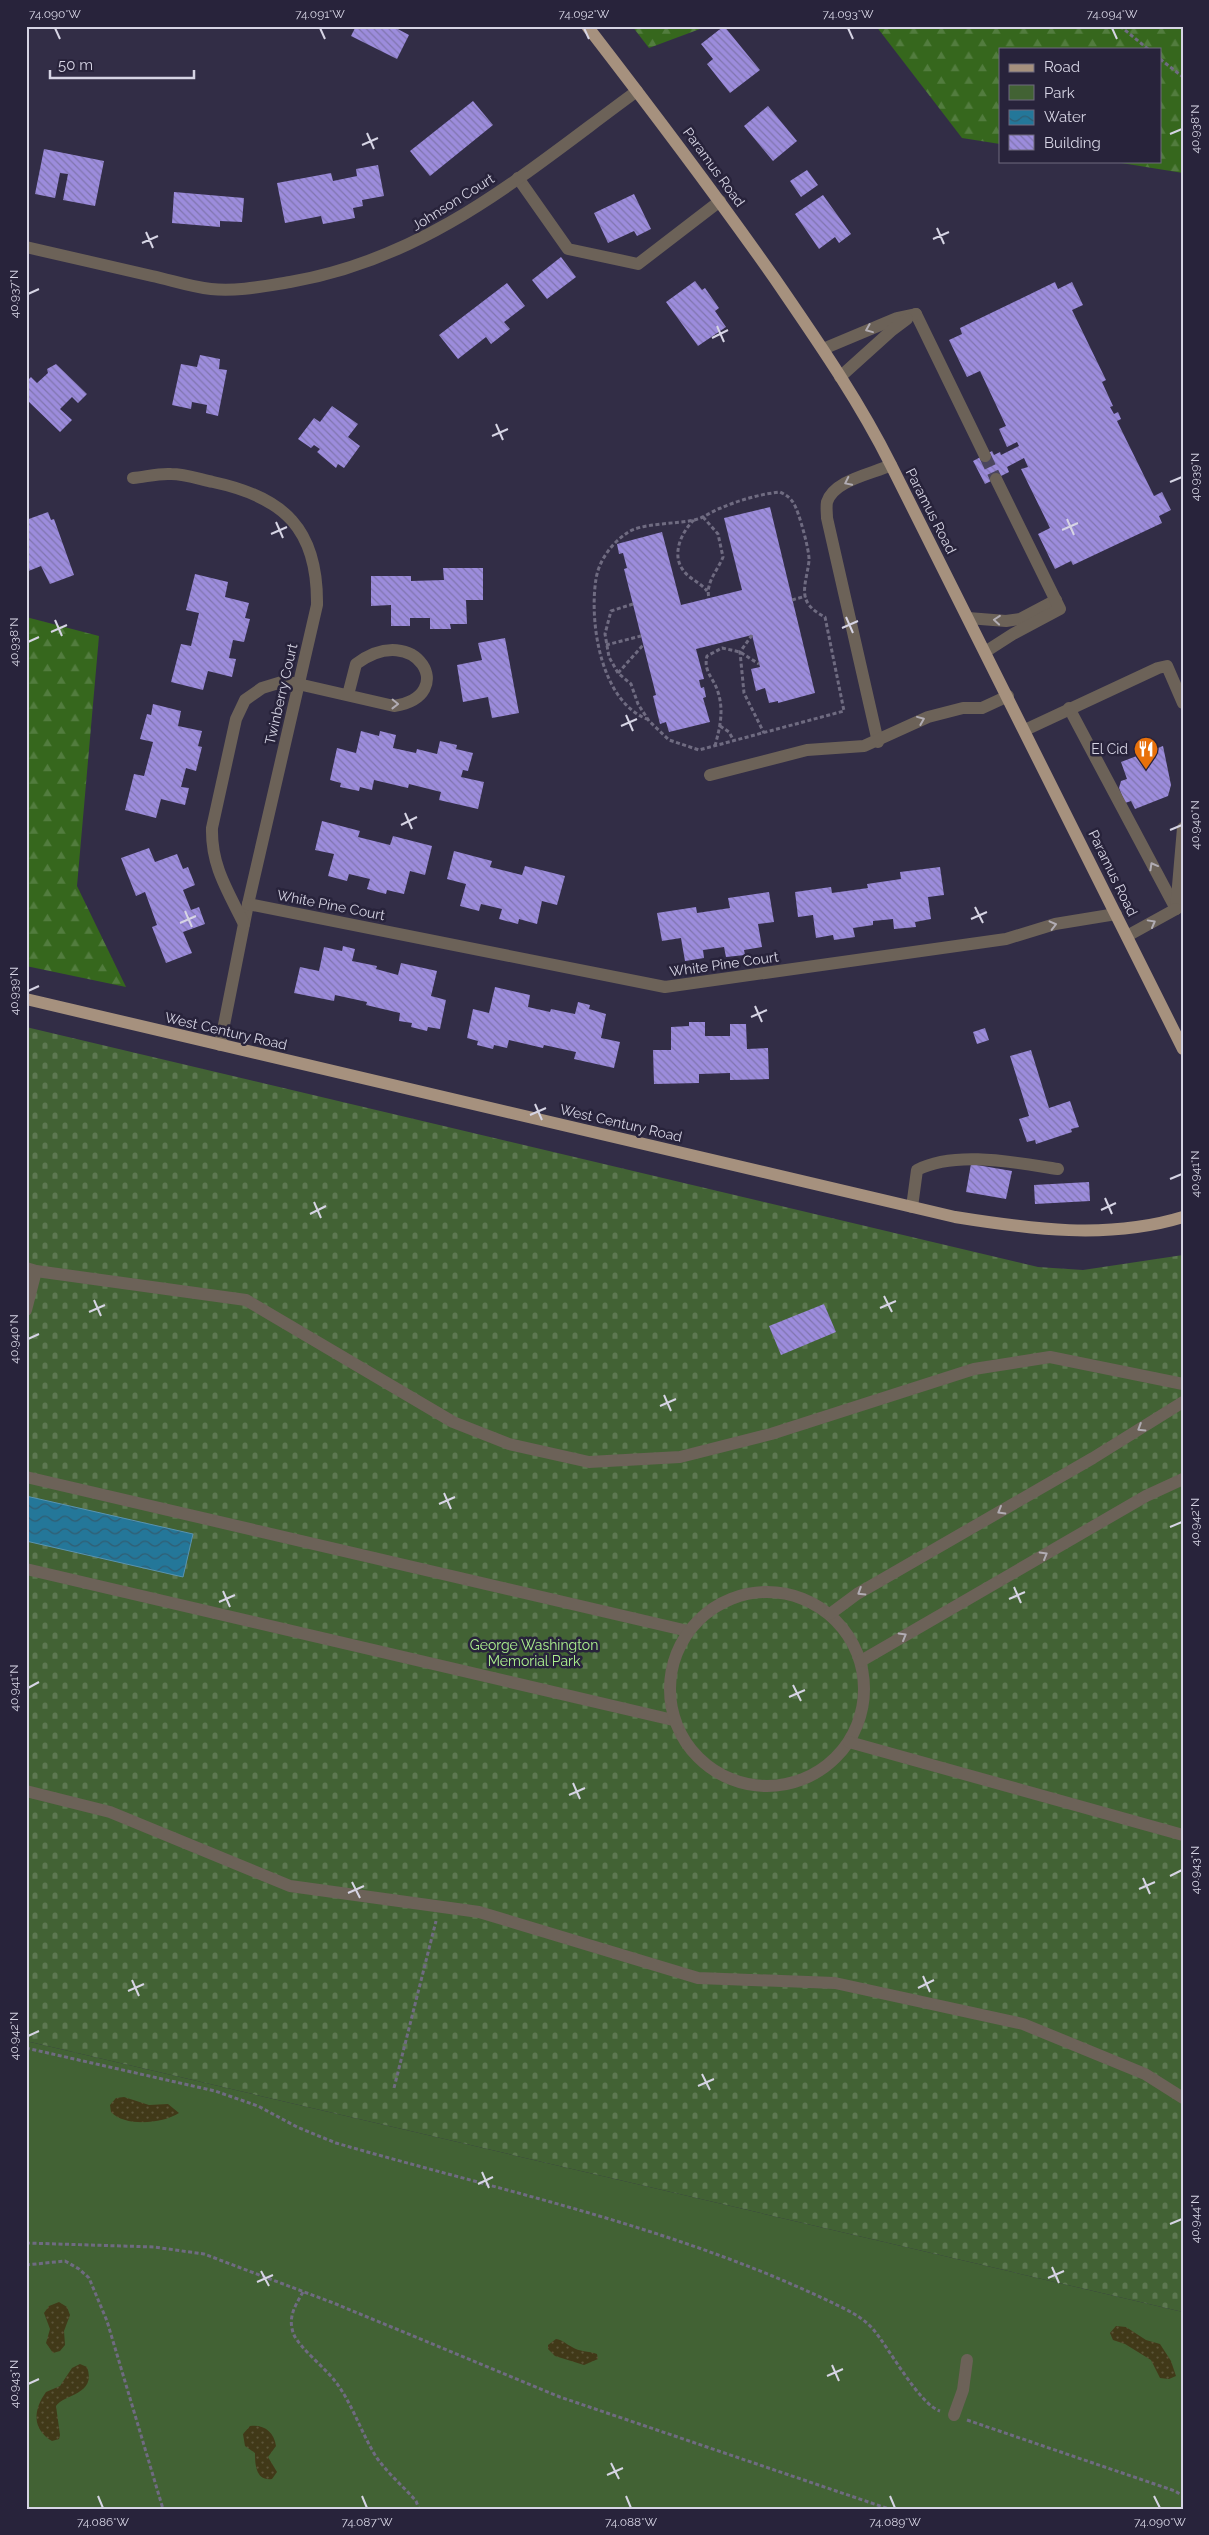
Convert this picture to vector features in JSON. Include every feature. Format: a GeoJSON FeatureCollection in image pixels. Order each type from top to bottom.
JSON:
{"type":"FeatureCollection","features":[{"type":"Feature","properties":{"kind":"main road","name":"Paramus Road"},"geometry":{"type":"LineString","coordinates":[[587,26],[720,201],[823,349],[840,377],[891,465],[1183,1049]]}},
{"type":"Feature","properties":{"kind":"main road","name":"West Century Road"},"geometry":{"type":"LineString","coordinates":[[26,999],[955,1217],[1011,1226],[1067,1230],[1114,1230],[1183,1217]]}},
{"type":"Feature","properties":{"kind":"street","name":"Johnson Court"},"geometry":{"type":"LineString","coordinates":[[26,247],[211,289],[268,286],[316,278],[345,270],[408,246],[445,228],[637,92]]}},
{"type":"Feature","properties":{"kind":"street"},"geometry":{"type":"LineString","coordinates":[[518,178],[568,249],[638,264],[720,201]]}},
{"type":"Feature","properties":{"kind":"street"},"geometry":{"type":"LineString","coordinates":[[823,349],[897,318],[916,314]]}},
{"type":"Feature","properties":{"kind":"street"},"geometry":{"type":"LineString","coordinates":[[840,377],[890,331],[916,314]]}},
{"type":"Feature","properties":{"kind":"street"},"geometry":{"type":"LineString","coordinates":[[916,314],[985,456]]}},
{"type":"Feature","properties":{"kind":"street"},"geometry":{"type":"LineString","coordinates":[[878,742],[826,518],[827,501],[842,484],[876,473],[891,465]]}},
{"type":"Feature","properties":{"kind":"street","name":"Twinberry Court"},"geometry":{"type":"LineString","coordinates":[[133,478],[172,474],[243,488],[272,503],[291,519],[304,538],[314,560],[318,580],[317,605],[248,904],[220,1045]]}},
{"type":"Feature","properties":{"kind":"street"},"geometry":{"type":"LineString","coordinates":[[996,478],[1058,604]]}},
{"type":"Feature","properties":{"kind":"street"},"geometry":{"type":"LineString","coordinates":[[968,618],[1006,621],[1020,619],[1058,604]]}},
{"type":"Feature","properties":{"kind":"street"},"geometry":{"type":"LineString","coordinates":[[985,652],[1058,604]]}},
{"type":"Feature","properties":{"kind":"street"},"geometry":{"type":"LineString","coordinates":[[244,924],[216,868],[211,841],[212,828],[236,719],[245,700],[262,688],[273,683],[285,681],[394,706],[411,702],[424,689],[427,680],[426,668],[422,661],[406,652],[388,650],[377,652],[356,664],[348,695]]}},
{"type":"Feature","properties":{"kind":"street"},"geometry":{"type":"LineString","coordinates":[[1025,730],[1069,708],[1158,668],[1167,666],[1183,703]]}},
{"type":"Feature","properties":{"kind":"street"},"geometry":{"type":"LineString","coordinates":[[710,775],[807,750],[854,749],[878,742],[904,727],[928,717],[963,708],[982,708],[1008,696]]}},
{"type":"Feature","properties":{"kind":"street"},"geometry":{"type":"LineString","coordinates":[[1069,708],[1176,909]]}},
{"type":"Feature","properties":{"kind":"street"},"geometry":{"type":"LineString","coordinates":[[1176,909],[1183,828]]}},
{"type":"Feature","properties":{"kind":"street","name":"White Pine Court"},"geometry":{"type":"LineString","coordinates":[[248,904],[665,987],[1006,939],[1055,924],[1116,914]]}},
{"type":"Feature","properties":{"kind":"street"},"geometry":{"type":"LineString","coordinates":[[1127,936],[1176,909]]}},
{"type":"Feature","properties":{"kind":"street"},"geometry":{"type":"LineString","coordinates":[[912,1207],[918,1170],[930,1163],[994,1160],[1058,1169]]}},
{"type":"Feature","properties":{"kind":"street"},"geometry":{"type":"LineString","coordinates":[[26,1310],[31,1270],[246,1300],[453,1422],[509,1444],[589,1462],[680,1457],[771,1434],[974,1369],[1050,1356],[1183,1384]]}},
{"type":"Feature","properties":{"kind":"street"},"geometry":{"type":"LineString","coordinates":[[830,1614],[857,1594],[1093,1458],[1183,1402]]}},
{"type":"Feature","properties":{"kind":"street"},"geometry":{"type":"LineString","coordinates":[[26,1477],[688,1631]]}},
{"type":"Feature","properties":{"kind":"street"},"geometry":{"type":"LineString","coordinates":[[861,1661],[1146,1496],[1183,1479]]}},
{"type":"Feature","properties":{"kind":"street"},"geometry":{"type":"LineString","coordinates":[[26,1569],[673,1720]]}},
{"type":"Feature","properties":{"kind":"street"},"geometry":{"type":"LineString","coordinates":[[756,1592],[795,1595],[830,1614],[849,1635],[861,1661],[864,1703],[849,1742],[824,1769],[791,1784],[754,1786],[719,1775],[691,1752],[673,1720],[668,1689],[674,1658],[688,1631],[718,1604],[756,1592]]}},
{"type":"Feature","properties":{"kind":"street"},"geometry":{"type":"LineString","coordinates":[[849,1742],[1183,1835]]}},
{"type":"Feature","properties":{"kind":"street"},"geometry":{"type":"LineString","coordinates":[[26,1791],[110,1812],[290,1886],[479,1912],[698,1978],[835,1983],[1023,2024],[1145,2074],[1183,2098]]}},
{"type":"Feature","properties":{"kind":"street"},"geometry":{"type":"LineString","coordinates":[[954,2415],[963,2390],[967,2360]]}},
{"type":"Feature","properties":{"kind":"path"},"geometry":{"type":"LineString","coordinates":[[1120,26],[1147,48]]}},
{"type":"Feature","properties":{"kind":"path"},"geometry":{"type":"LineString","coordinates":[[1162,61],[1183,78]]}},
{"type":"Feature","properties":{"kind":"path"},"geometry":{"type":"LineString","coordinates":[[771,493],[785,494],[796,508],[809,559],[803,591],[812,608],[825,618],[844,711],[699,750],[669,740],[647,719],[628,708],[608,678],[600,651],[595,608],[596,578],[610,546],[629,531],[694,520],[703,516],[723,507],[771,493]]}},
{"type":"Feature","properties":{"kind":"path"},"geometry":{"type":"LineString","coordinates":[[703,516],[718,534],[723,557],[711,578],[708,592],[709,598]]}},
{"type":"Feature","properties":{"kind":"path"},"geometry":{"type":"LineString","coordinates":[[694,520],[687,527],[680,540],[680,562],[685,573],[700,582],[708,592]]}},
{"type":"Feature","properties":{"kind":"path"},"geometry":{"type":"LineString","coordinates":[[792,600],[806,596]]}},
{"type":"Feature","properties":{"kind":"path"},"geometry":{"type":"LineString","coordinates":[[634,604],[611,611],[607,622],[606,645],[618,673],[630,684],[638,704],[647,719]]}},
{"type":"Feature","properties":{"kind":"path"},"geometry":{"type":"LineString","coordinates":[[752,635],[740,652],[744,693],[750,709],[764,733]]}},
{"type":"Feature","properties":{"kind":"path"},"geometry":{"type":"LineString","coordinates":[[606,645],[641,636]]}},
{"type":"Feature","properties":{"kind":"path"},"geometry":{"type":"LineString","coordinates":[[618,673],[644,644]]}},
{"type":"Feature","properties":{"kind":"path"},"geometry":{"type":"LineString","coordinates":[[715,746],[722,715],[718,691],[708,674],[705,664],[707,656],[722,648],[740,652],[759,664]]}},
{"type":"Feature","properties":{"kind":"path"},"geometry":{"type":"LineString","coordinates":[[720,726],[729,732],[734,740]]}},
{"type":"Feature","properties":{"kind":"path"},"geometry":{"type":"LineString","coordinates":[[394,2088],[439,1907]]}},
{"type":"Feature","properties":{"kind":"path"},"geometry":{"type":"LineString","coordinates":[[26,2048],[215,2090],[258,2106],[297,2127],[336,2144],[625,2223],[736,2261],[855,2314],[872,2328],[924,2401],[936,2409],[1175,2490],[1183,2496]]}},
{"type":"Feature","properties":{"kind":"path"},"geometry":{"type":"LineString","coordinates":[[26,2243],[154,2247],[204,2254],[303,2292],[560,2397],[889,2509]]}},
{"type":"Feature","properties":{"kind":"path"},"geometry":{"type":"LineString","coordinates":[[26,2265],[65,2262],[79,2268],[89,2278],[107,2321],[163,2509]]}},
{"type":"Feature","properties":{"kind":"path"},"geometry":{"type":"LineString","coordinates":[[303,2292],[291,2319],[294,2335],[335,2381],[349,2401],[365,2437],[377,2457],[416,2501],[419,2509]]}},
{"type":"Feature","properties":{"kind":"green space"},"geometry":{"type":"Polygon","coordinates":[[[632,26],[708,26],[649,48],[632,26]]]}},
{"type":"Feature","properties":{"kind":"green space"},"geometry":{"type":"Polygon","coordinates":[[[876,26],[1183,26],[1183,173],[1115,162],[1162,162],[1162,48],[999,48],[999,144],[962,138],[876,26]]]}},
{"type":"Feature","properties":{"kind":"green space"},"geometry":{"type":"Polygon","coordinates":[[[26,617],[99,636],[77,886],[126,987],[26,966],[26,617]]]}},
{"type":"Feature","properties":{"kind":"green space","name":"George Washington Memorial Park"},"geometry":{"type":"Polygon","coordinates":[[[26,1027],[1038,1267],[1083,1270],[1183,1255],[1183,2312],[26,2041],[26,1027]]]}},
{"type":"Feature","properties":{"kind":"green space"},"geometry":{"type":"Polygon","coordinates":[[[26,2041],[1183,2312],[1183,2509],[26,2509],[26,2041]]]}},
{"type":"Feature","properties":{"kind":"sand"},"geometry":{"type":"Polygon","coordinates":[[[124,2097],[149,2105],[168,2104],[179,2113],[163,2120],[134,2122],[125,2120],[111,2112],[110,2105],[116,2098],[124,2097]]]}},
{"type":"Feature","properties":{"kind":"sand"},"geometry":{"type":"Polygon","coordinates":[[[59,2302],[67,2307],[70,2315],[64,2331],[65,2345],[60,2351],[53,2353],[46,2343],[50,2329],[44,2313],[49,2306],[59,2302]]]}},
{"type":"Feature","properties":{"kind":"sand"},"geometry":{"type":"Polygon","coordinates":[[[1116,2326],[1126,2327],[1146,2340],[1160,2344],[1171,2361],[1176,2376],[1169,2379],[1160,2378],[1151,2360],[1125,2344],[1113,2340],[1110,2333],[1116,2326]]]}},
{"type":"Feature","properties":{"kind":"sand"},"geometry":{"type":"Polygon","coordinates":[[[556,2339],[575,2349],[597,2354],[598,2359],[584,2365],[555,2356],[548,2349],[548,2345],[556,2339]]]}},
{"type":"Feature","properties":{"kind":"sand"},"geometry":{"type":"Polygon","coordinates":[[[80,2364],[87,2367],[88,2383],[84,2388],[56,2406],[60,2435],[59,2439],[52,2441],[45,2436],[38,2425],[37,2412],[39,2406],[46,2392],[60,2386],[72,2368],[80,2364]]]}},
{"type":"Feature","properties":{"kind":"sand"},"geometry":{"type":"Polygon","coordinates":[[[250,2426],[264,2428],[271,2433],[275,2441],[276,2446],[268,2457],[277,2472],[272,2479],[267,2479],[260,2475],[256,2467],[255,2453],[245,2446],[243,2434],[250,2426]]]}},
{"type":"Feature","properties":{"kind":"water"},"geometry":{"type":"Polygon","coordinates":[[[26,1496],[193,1534],[183,1577],[26,1541],[26,1496]]]}},
{"type":"Feature","properties":{"kind":"building"},"geometry":{"type":"Polygon","coordinates":[[[356,26],[392,26],[409,35],[397,59],[351,36],[356,26]]]}},
{"type":"Feature","properties":{"kind":"building"},"geometry":{"type":"Polygon","coordinates":[[[724,26],[760,70],[730,93],[707,64],[713,59],[701,44],[724,26]]]}},
{"type":"Feature","properties":{"kind":"building"},"geometry":{"type":"Polygon","coordinates":[[[473,101],[493,125],[430,176],[410,151],[473,101]]]}},
{"type":"Feature","properties":{"kind":"building"},"geometry":{"type":"Polygon","coordinates":[[[768,106],[797,141],[773,161],[744,126],[768,106]]]}},
{"type":"Feature","properties":{"kind":"building"},"geometry":{"type":"Polygon","coordinates":[[[44,149],[104,161],[95,206],[63,200],[68,174],[60,173],[55,198],[35,194],[44,149]]]}},
{"type":"Feature","properties":{"kind":"building"},"geometry":{"type":"Polygon","coordinates":[[[378,165],[384,196],[362,200],[363,206],[353,208],[355,218],[323,224],[321,216],[285,223],[277,183],[331,173],[333,181],[357,176],[356,169],[378,165]]]}},
{"type":"Feature","properties":{"kind":"building"},"geometry":{"type":"Polygon","coordinates":[[[807,170],[818,185],[801,197],[790,181],[807,170]]]}},
{"type":"Feature","properties":{"kind":"building"},"geometry":{"type":"Polygon","coordinates":[[[174,192],[244,198],[242,222],[220,221],[220,227],[172,223],[174,192]]]}},
{"type":"Feature","properties":{"kind":"building"},"geometry":{"type":"Polygon","coordinates":[[[634,194],[651,229],[637,236],[634,231],[608,243],[594,213],[634,194]]]}},
{"type":"Feature","properties":{"kind":"building"},"geometry":{"type":"Polygon","coordinates":[[[823,195],[851,234],[839,243],[835,237],[819,249],[795,214],[823,195]]]}},
{"type":"Feature","properties":{"kind":"building"},"geometry":{"type":"Polygon","coordinates":[[[561,257],[576,277],[547,299],[532,280],[561,257]]]}},
{"type":"Feature","properties":{"kind":"building"},"geometry":{"type":"Polygon","coordinates":[[[695,281],[702,290],[705,288],[719,308],[715,311],[726,327],[698,346],[666,302],[695,281]]]}},
{"type":"Feature","properties":{"kind":"building"},"geometry":{"type":"Polygon","coordinates":[[[1055,282],[1058,289],[1072,282],[1083,305],[1072,310],[1106,380],[1102,382],[1113,406],[1110,407],[1114,414],[1118,412],[1121,419],[1117,421],[1154,496],[1162,492],[1171,510],[1159,516],[1162,523],[1073,565],[1071,561],[1055,569],[1038,534],[1050,528],[1021,469],[1028,467],[1024,458],[1007,467],[1009,472],[985,484],[973,461],[992,451],[994,455],[1000,452],[1001,455],[1019,446],[1017,442],[1007,447],[999,429],[1006,426],[980,371],[967,377],[949,340],[962,334],[960,328],[1055,282]]]}},
{"type":"Feature","properties":{"kind":"building"},"geometry":{"type":"Polygon","coordinates":[[[507,283],[525,306],[504,322],[510,329],[491,344],[486,337],[458,359],[439,335],[507,283]]]}},
{"type":"Feature","properties":{"kind":"building"},"geometry":{"type":"Polygon","coordinates":[[[200,355],[220,359],[219,369],[227,370],[218,416],[206,413],[207,405],[192,402],[191,409],[172,405],[181,364],[197,367],[200,355]]]}},
{"type":"Feature","properties":{"kind":"building"},"geometry":{"type":"Polygon","coordinates":[[[56,364],[87,394],[78,403],[72,397],[60,409],[72,420],[60,432],[26,399],[26,382],[31,377],[37,383],[48,373],[47,369],[56,364]]]}},
{"type":"Feature","properties":{"kind":"building"},"geometry":{"type":"Polygon","coordinates":[[[332,406],[358,424],[348,437],[360,446],[344,468],[338,464],[336,468],[317,452],[320,449],[314,445],[311,448],[298,439],[314,418],[320,422],[332,406]]]}},
{"type":"Feature","properties":{"kind":"building"},"geometry":{"type":"Polygon","coordinates":[[[770,507],[815,693],[778,703],[778,701],[769,703],[765,688],[756,691],[751,669],[760,667],[752,635],[696,649],[704,679],[699,680],[701,688],[704,687],[706,697],[703,698],[710,722],[669,732],[666,722],[660,724],[653,696],[656,695],[624,569],[627,568],[623,553],[619,554],[617,544],[662,532],[681,605],[742,590],[724,518],[770,507]]]}},
{"type":"Feature","properties":{"kind":"building"},"geometry":{"type":"Polygon","coordinates":[[[48,512],[51,520],[54,519],[74,575],[50,584],[41,566],[26,572],[26,520],[48,512]]]}},
{"type":"Feature","properties":{"kind":"building"},"geometry":{"type":"Polygon","coordinates":[[[443,568],[483,568],[483,600],[466,600],[467,624],[450,624],[451,629],[430,629],[430,618],[410,618],[410,626],[391,626],[391,605],[371,606],[371,576],[411,576],[411,581],[444,580],[443,568]]]}},
{"type":"Feature","properties":{"kind":"building"},"geometry":{"type":"Polygon","coordinates":[[[195,574],[228,582],[225,597],[249,603],[245,618],[250,619],[244,642],[233,640],[229,658],[236,659],[232,677],[208,671],[203,690],[171,682],[181,644],[191,646],[199,613],[186,610],[195,574]]]}},
{"type":"Feature","properties":{"kind":"building"},"geometry":{"type":"Polygon","coordinates":[[[505,638],[519,713],[492,718],[488,697],[463,702],[457,665],[482,660],[478,643],[505,638]]]}},
{"type":"Feature","properties":{"kind":"building"},"geometry":{"type":"Polygon","coordinates":[[[153,704],[181,711],[178,726],[202,731],[198,746],[202,747],[196,771],[186,768],[181,787],[189,788],[185,805],[161,799],[156,818],[125,810],[134,774],[144,776],[153,742],[140,739],[147,714],[151,715],[153,704]]]}},
{"type":"Feature","properties":{"kind":"building"},"geometry":{"type":"Polygon","coordinates":[[[361,731],[379,736],[380,731],[396,735],[393,748],[416,753],[417,749],[437,754],[440,741],[457,745],[456,749],[473,753],[468,771],[463,770],[461,777],[484,782],[478,809],[439,800],[441,792],[409,784],[408,788],[374,780],[372,790],[360,787],[359,791],[340,787],[341,783],[330,780],[337,748],[356,753],[361,731]]]}},
{"type":"Feature","properties":{"kind":"building","name":"El Cid"},"geometry":{"type":"Polygon","coordinates":[[[1163,746],[1171,785],[1168,796],[1135,809],[1131,801],[1125,803],[1119,788],[1121,781],[1127,779],[1121,762],[1163,746]]]}},
{"type":"Feature","properties":{"kind":"building"},"geometry":{"type":"Polygon","coordinates":[[[322,821],[360,831],[358,837],[390,845],[393,836],[432,846],[425,875],[410,871],[404,894],[387,890],[386,894],[367,889],[370,879],[349,874],[347,881],[328,876],[334,854],[315,850],[322,821]]]}},
{"type":"Feature","properties":{"kind":"building"},"geometry":{"type":"Polygon","coordinates":[[[149,848],[155,862],[177,854],[183,869],[188,867],[195,885],[183,890],[191,910],[199,907],[205,924],[183,932],[192,953],[166,963],[152,927],[157,925],[145,892],[136,896],[121,858],[149,848]]]}},
{"type":"Feature","properties":{"kind":"building"},"geometry":{"type":"Polygon","coordinates":[[[454,851],[492,861],[490,867],[522,875],[525,866],[565,876],[557,905],[542,901],[537,924],[519,919],[518,924],[499,919],[502,909],[481,904],[479,911],[460,906],[466,884],[447,879],[454,851]]]}},
{"type":"Feature","properties":{"kind":"building"},"geometry":{"type":"Polygon","coordinates":[[[940,867],[944,895],[928,897],[931,919],[915,922],[916,927],[894,929],[893,919],[873,921],[873,925],[853,928],[855,937],[834,940],[833,935],[816,938],[813,915],[798,917],[795,892],[831,887],[832,893],[868,888],[867,884],[901,879],[900,872],[940,867]]]}},
{"type":"Feature","properties":{"kind":"building"},"geometry":{"type":"Polygon","coordinates":[[[769,892],[774,922],[758,924],[762,947],[744,950],[745,955],[726,957],[724,947],[703,950],[704,958],[685,961],[681,938],[662,941],[657,913],[696,907],[697,913],[730,908],[728,898],[769,892]]]}},
{"type":"Feature","properties":{"kind":"building"},"geometry":{"type":"Polygon","coordinates":[[[343,946],[355,949],[352,961],[377,966],[376,969],[398,975],[401,963],[437,971],[431,996],[446,1000],[440,1029],[428,1027],[427,1031],[411,1027],[412,1023],[399,1021],[400,1013],[366,1005],[367,1002],[335,995],[334,1001],[294,993],[300,967],[319,971],[324,947],[342,951],[343,946]]]}},
{"type":"Feature","properties":{"kind":"building"},"geometry":{"type":"Polygon","coordinates":[[[495,987],[530,995],[528,1007],[550,1012],[551,1009],[575,1014],[578,1002],[590,1005],[589,1009],[606,1014],[601,1038],[620,1042],[614,1068],[574,1059],[576,1052],[544,1045],[543,1048],[509,1040],[507,1048],[494,1045],[493,1049],[477,1045],[478,1041],[467,1038],[473,1009],[489,1013],[495,987]]]}},
{"type":"Feature","properties":{"kind":"building"},"geometry":{"type":"Polygon","coordinates":[[[689,1022],[705,1022],[705,1036],[730,1036],[730,1024],[746,1024],[747,1049],[768,1048],[769,1079],[730,1080],[730,1073],[699,1074],[699,1083],[654,1084],[653,1050],[671,1050],[671,1027],[689,1026],[689,1022]]]}},
{"type":"Feature","properties":{"kind":"building"},"geometry":{"type":"Polygon","coordinates":[[[985,1028],[989,1040],[977,1044],[973,1032],[985,1028]]]}},
{"type":"Feature","properties":{"kind":"building"},"geometry":{"type":"Polygon","coordinates":[[[1031,1050],[1049,1108],[1070,1101],[1079,1127],[1071,1129],[1072,1132],[1036,1144],[1035,1140],[1027,1142],[1019,1119],[1029,1116],[1010,1056],[1031,1050]]]}},
{"type":"Feature","properties":{"kind":"building"},"geometry":{"type":"Polygon","coordinates":[[[971,1164],[1012,1171],[1006,1199],[966,1192],[971,1164]]]}},
{"type":"Feature","properties":{"kind":"building"},"geometry":{"type":"Polygon","coordinates":[[[1089,1182],[1090,1201],[1035,1204],[1034,1185],[1089,1182]]]}},
{"type":"Feature","properties":{"kind":"building"},"geometry":{"type":"Polygon","coordinates":[[[824,1304],[836,1332],[781,1355],[769,1326],[824,1304]]]}},
{"type":"Feature","properties":{"kind":"tunnel"},"geometry":{"type":"LineString","coordinates":[[985,456],[996,479]]}},
{"type":"Feature","properties":{"kind":"place","name":"El Cid"},"geometry":{"type":"Point","coordinates":[1146,770]}}]}
